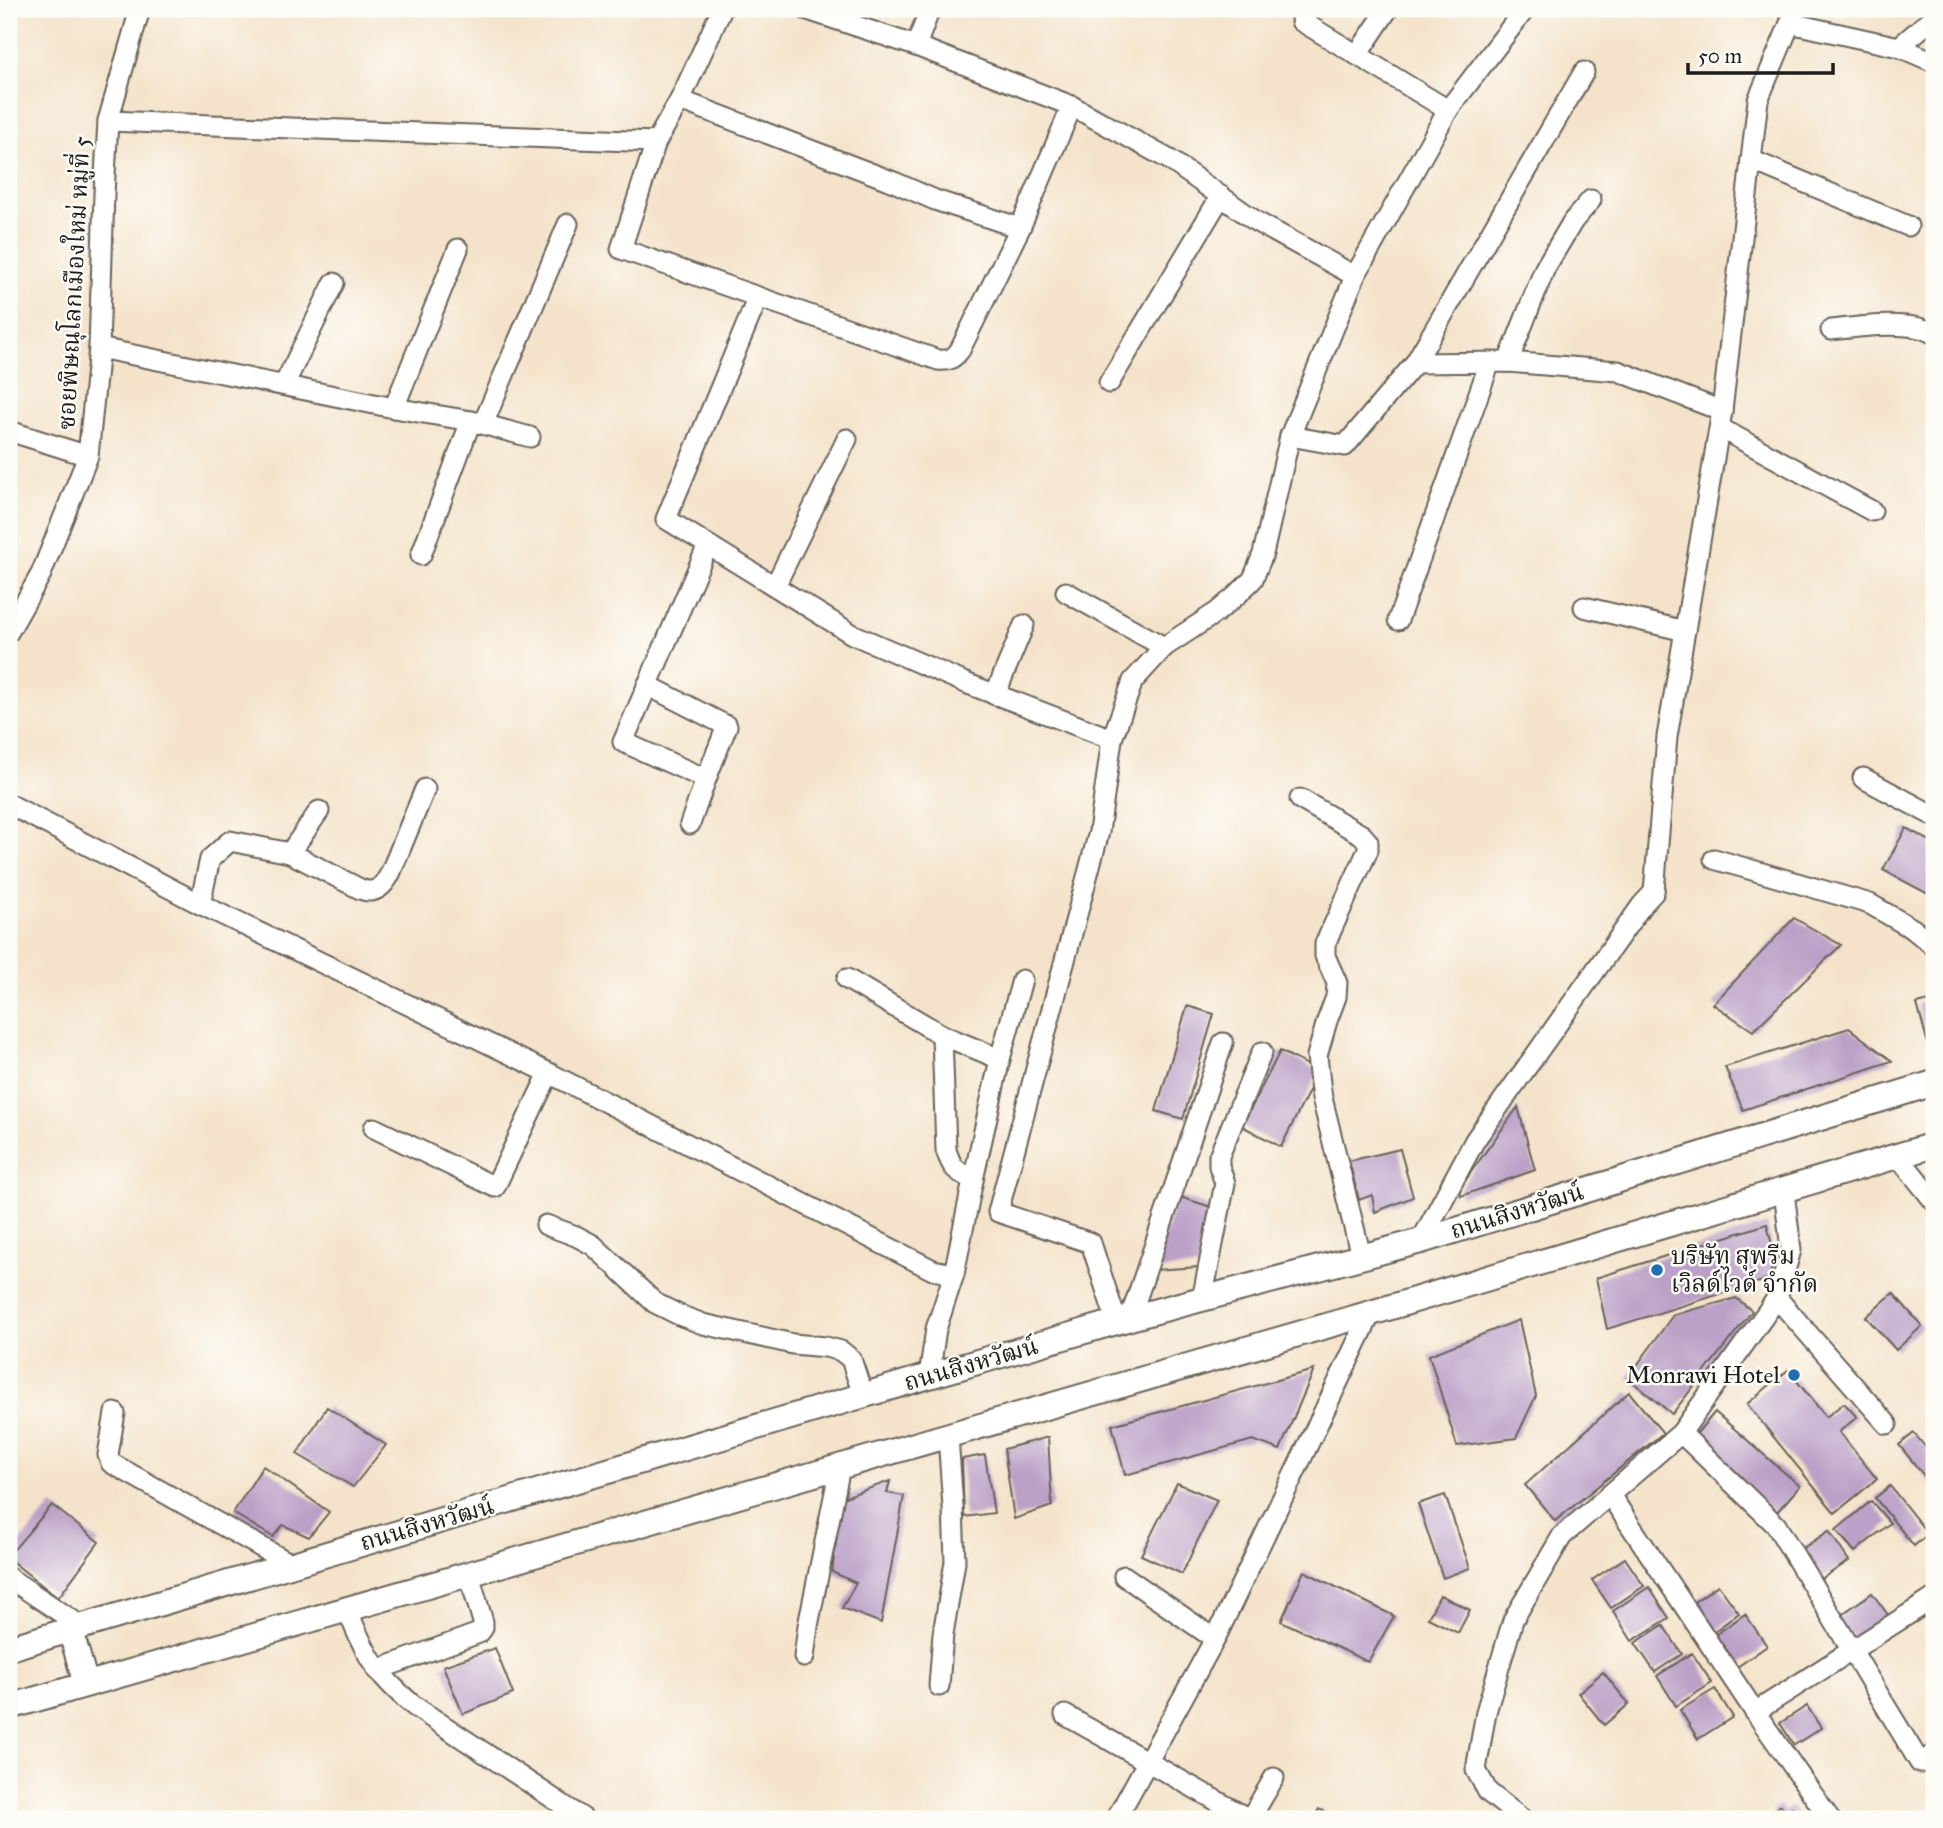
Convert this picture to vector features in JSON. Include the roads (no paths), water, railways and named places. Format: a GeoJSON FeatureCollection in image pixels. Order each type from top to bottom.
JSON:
{"type":"FeatureCollection","features":[{"type":"Feature","properties":{"kind":"main road","name":"ถนนสิงหวัฒน์"},"geometry":{"type":"LineString","coordinates":[[9,1648],[863,1395],[1420,1241],[1934,1083]]}},
{"type":"Feature","properties":{"kind":"main road"},"geometry":{"type":"LineString","coordinates":[[9,1707],[1371,1313],[1934,1145]]}},
{"type":"Feature","properties":{"kind":"main road"},"geometry":{"type":"LineString","coordinates":[[76,1628],[86,1684]]}},
{"type":"Feature","properties":{"kind":"street","name":"ซอยพิษณุโลกเมืองใหม่ หมู่ที่ 5"},"geometry":{"type":"LineString","coordinates":[[9,631],[41,574],[88,456],[99,348],[108,121],[140,9]]}},
{"type":"Feature","properties":{"kind":"street"},"geometry":{"type":"LineString","coordinates":[[722,9],[680,100],[656,142],[621,249],[938,360],[954,358],[960,351],[1020,228],[1072,106]]}},
{"type":"Feature","properties":{"kind":"street"},"geometry":{"type":"LineString","coordinates":[[805,9],[916,46],[1072,106],[1170,160],[1257,222],[1355,276]]}},
{"type":"Feature","properties":{"kind":"street"},"geometry":{"type":"LineString","coordinates":[[916,46],[930,9]]}},
{"type":"Feature","properties":{"kind":"street"},"geometry":{"type":"LineString","coordinates":[[1357,55],[1388,9]]}},
{"type":"Feature","properties":{"kind":"street"},"geometry":{"type":"LineString","coordinates":[[1124,1321],[1091,1243],[998,1212],[1099,832],[1112,739],[1133,681],[1164,647],[1217,612],[1253,579],[1263,554],[1290,436],[1355,276],[1448,110],[1525,9]]}},
{"type":"Feature","properties":{"kind":"street"},"geometry":{"type":"LineString","coordinates":[[1420,1241],[1475,1140],[1642,905],[1654,892],[1667,737],[1721,420],[1758,100],[1793,16],[1899,47],[1934,62]]}},
{"type":"Feature","properties":{"kind":"street"},"geometry":{"type":"LineString","coordinates":[[1899,47],[1934,18]]}},
{"type":"Feature","properties":{"kind":"street"},"geometry":{"type":"LineString","coordinates":[[1301,21],[1448,110]]}},
{"type":"Feature","properties":{"kind":"street"},"geometry":{"type":"LineString","coordinates":[[1290,436],[1345,446],[1415,363],[1584,72]]}},
{"type":"Feature","properties":{"kind":"street"},"geometry":{"type":"LineString","coordinates":[[680,100],[935,200],[1020,228]]}},
{"type":"Feature","properties":{"kind":"street"},"geometry":{"type":"LineString","coordinates":[[108,121],[656,142]]}},
{"type":"Feature","properties":{"kind":"street"},"geometry":{"type":"LineString","coordinates":[[1751,160],[1908,226]]}},
{"type":"Feature","properties":{"kind":"street"},"geometry":{"type":"LineString","coordinates":[[1109,383],[1221,196]]}},
{"type":"Feature","properties":{"kind":"street"},"geometry":{"type":"LineString","coordinates":[[1398,620],[1499,362],[1545,268],[1573,221],[1591,200]]}},
{"type":"Feature","properties":{"kind":"street"},"geometry":{"type":"LineString","coordinates":[[421,555],[477,422],[568,224]]}},
{"type":"Feature","properties":{"kind":"street"},"geometry":{"type":"LineString","coordinates":[[394,408],[458,249]]}},
{"type":"Feature","properties":{"kind":"street"},"geometry":{"type":"LineString","coordinates":[[284,386],[334,283]]}},
{"type":"Feature","properties":{"kind":"street"},"geometry":{"type":"LineString","coordinates":[[758,297],[666,519],[852,634],[996,695],[1112,739]]}},
{"type":"Feature","properties":{"kind":"street"},"geometry":{"type":"LineString","coordinates":[[1831,330],[1886,325],[1928,330],[1934,334]]}},
{"type":"Feature","properties":{"kind":"street"},"geometry":{"type":"LineString","coordinates":[[99,348],[394,408],[477,422],[530,437]]}},
{"type":"Feature","properties":{"kind":"street"},"geometry":{"type":"LineString","coordinates":[[1415,363],[1499,362],[1618,372],[1721,420],[1872,510]]}},
{"type":"Feature","properties":{"kind":"street"},"geometry":{"type":"LineString","coordinates":[[9,431],[88,456]]}},
{"type":"Feature","properties":{"kind":"street"},"geometry":{"type":"LineString","coordinates":[[775,586],[847,439]]}},
{"type":"Feature","properties":{"kind":"street"},"geometry":{"type":"LineString","coordinates":[[706,779],[623,742],[708,545]]}},
{"type":"Feature","properties":{"kind":"street"},"geometry":{"type":"LineString","coordinates":[[1066,592],[1164,647]]}},
{"type":"Feature","properties":{"kind":"street"},"geometry":{"type":"LineString","coordinates":[[1584,607],[1685,631]]}},
{"type":"Feature","properties":{"kind":"street"},"geometry":{"type":"LineString","coordinates":[[996,695],[1024,625]]}},
{"type":"Feature","properties":{"kind":"street"},"geometry":{"type":"LineString","coordinates":[[647,685],[727,726],[690,824]]}},
{"type":"Feature","properties":{"kind":"street"},"geometry":{"type":"LineString","coordinates":[[1863,778],[1934,816]]}},
{"type":"Feature","properties":{"kind":"street"},"geometry":{"type":"LineString","coordinates":[[200,904],[210,859],[230,841],[290,853],[360,889],[375,891],[384,884],[390,874],[425,789]]}},
{"type":"Feature","properties":{"kind":"street"},"geometry":{"type":"LineString","coordinates":[[1300,799],[1362,835],[1368,842],[1368,850],[1325,944],[1325,956],[1337,983],[1336,997],[1317,1056],[1322,1098],[1361,1256]]}},
{"type":"Feature","properties":{"kind":"street"},"geometry":{"type":"LineString","coordinates":[[9,804],[200,904],[548,1073],[933,1270],[954,1274]]}},
{"type":"Feature","properties":{"kind":"street"},"geometry":{"type":"LineString","coordinates":[[290,853],[319,811]]}},
{"type":"Feature","properties":{"kind":"street"},"geometry":{"type":"LineString","coordinates":[[1714,859],[1870,904],[1913,929],[1934,946]]}},
{"type":"Feature","properties":{"kind":"street"},"geometry":{"type":"LineString","coordinates":[[847,979],[942,1035],[1000,1059]]}},
{"type":"Feature","properties":{"kind":"street"},"geometry":{"type":"LineString","coordinates":[[929,1376],[936,1329],[954,1274],[1000,1059],[1022,980]]}},
{"type":"Feature","properties":{"kind":"street"},"geometry":{"type":"LineString","coordinates":[[942,1035],[946,1150],[950,1164],[973,1180]]}},
{"type":"Feature","properties":{"kind":"street"},"geometry":{"type":"LineString","coordinates":[[1124,1321],[1223,1044]]}},
{"type":"Feature","properties":{"kind":"street"},"geometry":{"type":"LineString","coordinates":[[1202,1300],[1225,1183],[1219,1166],[1219,1156],[1262,1052]]}},
{"type":"Feature","properties":{"kind":"street"},"geometry":{"type":"LineString","coordinates":[[374,1128],[495,1187],[548,1073]]}},
{"type":"Feature","properties":{"kind":"street"},"geometry":{"type":"LineString","coordinates":[[1898,1156],[1934,1201]]}},
{"type":"Feature","properties":{"kind":"street"},"geometry":{"type":"LineString","coordinates":[[1522,1819],[1489,1792],[1476,1770],[1486,1713],[1513,1620],[1562,1536],[1681,1433],[1777,1298],[1791,1250],[1784,1191]]}},
{"type":"Feature","properties":{"kind":"street"},"geometry":{"type":"LineString","coordinates":[[546,1225],[593,1245],[656,1303],[679,1315],[704,1324],[793,1344],[841,1351],[851,1359],[863,1395]]}},
{"type":"Feature","properties":{"kind":"street"},"geometry":{"type":"LineString","coordinates":[[1777,1298],[1887,1424]]}},
{"type":"Feature","properties":{"kind":"street"},"geometry":{"type":"LineString","coordinates":[[1116,1819],[1214,1639],[1371,1313]]}},
{"type":"Feature","properties":{"kind":"street"},"geometry":{"type":"LineString","coordinates":[[115,1413],[108,1455],[111,1463],[291,1564]]}},
{"type":"Feature","properties":{"kind":"street"},"geometry":{"type":"LineString","coordinates":[[1681,1433],[1776,1525],[1920,1763],[1934,1754]]}},
{"type":"Feature","properties":{"kind":"street"},"geometry":{"type":"LineString","coordinates":[[939,1686],[943,1634],[955,1562],[947,1436]]}},
{"type":"Feature","properties":{"kind":"street"},"geometry":{"type":"LineString","coordinates":[[804,1657],[840,1467]]}},
{"type":"Feature","properties":{"kind":"street"},"geometry":{"type":"LineString","coordinates":[[1610,1495],[1830,1819]]}},
{"type":"Feature","properties":{"kind":"street"},"geometry":{"type":"LineString","coordinates":[[377,1670],[479,1633],[483,1622],[470,1574]]}},
{"type":"Feature","properties":{"kind":"street"},"geometry":{"type":"LineString","coordinates":[[1124,1576],[1214,1639]]}},
{"type":"Feature","properties":{"kind":"street"},"geometry":{"type":"LineString","coordinates":[[9,1578],[76,1628]]}},
{"type":"Feature","properties":{"kind":"street"},"geometry":{"type":"LineString","coordinates":[[1755,1712],[1934,1598]]}},
{"type":"Feature","properties":{"kind":"street"},"geometry":{"type":"LineString","coordinates":[[347,1609],[360,1642],[390,1686],[414,1706],[584,1819]]}},
{"type":"Feature","properties":{"kind":"street"},"geometry":{"type":"LineString","coordinates":[[1065,1715],[1250,1819],[1274,1778]]}},
{"type":"Feature","properties":{"kind":"place","name":"บริษัท สุพรีม เวิลด์ไวด์ จำกัด"},"geometry":{"type":"Point","coordinates":[1657,1270]}},
{"type":"Feature","properties":{"kind":"place","name":"Monrawi Hotel"},"geometry":{"type":"Point","coordinates":[1794,1375]}}]}
